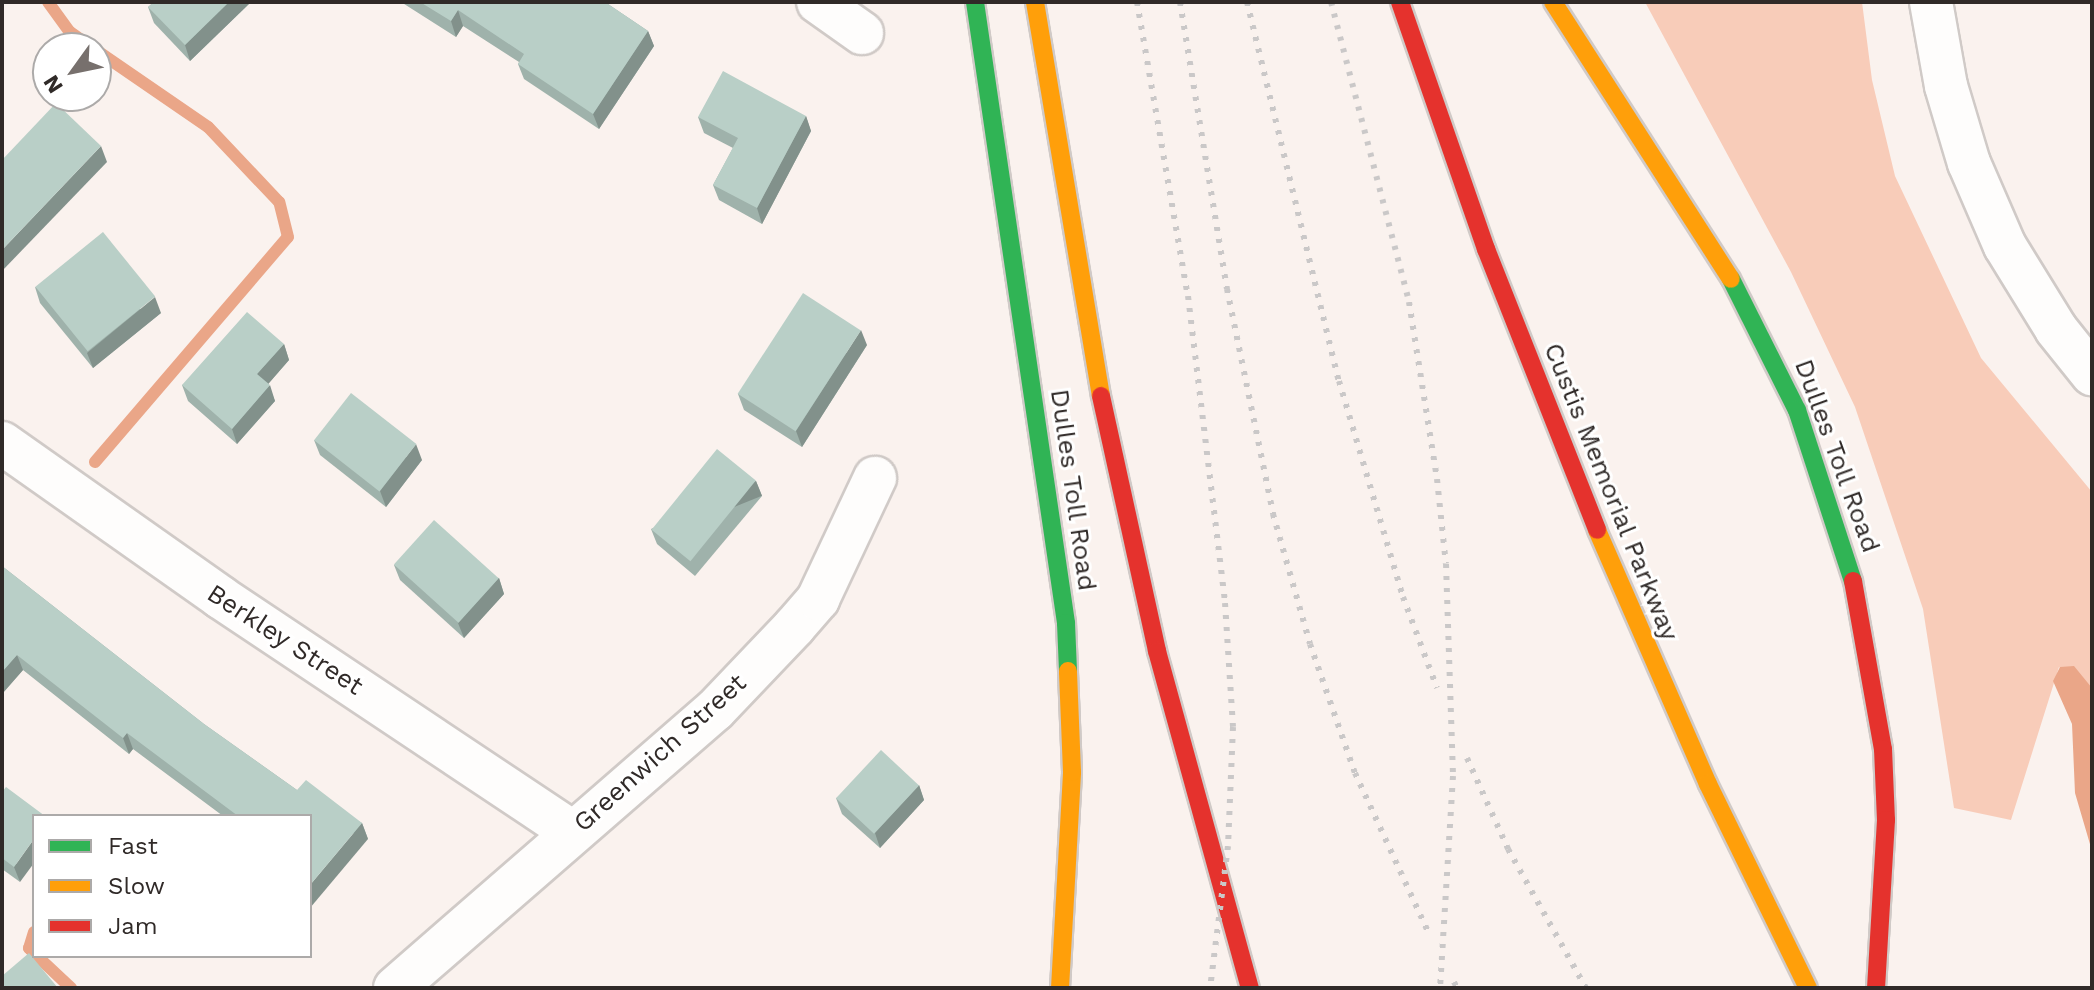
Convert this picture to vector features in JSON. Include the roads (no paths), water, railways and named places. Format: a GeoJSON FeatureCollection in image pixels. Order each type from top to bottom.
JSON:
{"type":"FeatureCollection","features":[{"type":"Feature","properties":{"kind":"highway","name":"Dulles Toll Road"},"geometry":{"type":"LineString","coordinates":[[975,2],[1066,623],[1072,772],[1060,988]]}},
{"type":"Feature","properties":{"kind":"highway"},"geometry":{"type":"LineString","coordinates":[[1035,2],[1083,305],[1116,467],[1157,651],[1250,988]]}},
{"type":"Feature","properties":{"kind":"highway","name":"Custis Memorial Parkway"},"geometry":{"type":"LineString","coordinates":[[1400,2],[1486,249],[1591,516],[1701,769],[1808,988]]}},
{"type":"Feature","properties":{"kind":"highway","name":"Dulles Toll Road"},"geometry":{"type":"LineString","coordinates":[[1553,2],[1710,242],[1780,370],[1845,546],[1870,655],[1883,749],[1886,820],[1876,988]]}},
{"type":"Feature","properties":{"kind":"street"},"geometry":{"type":"LineString","coordinates":[[818,2],[862,33]]}},
{"type":"Feature","properties":{"kind":"street"},"geometry":{"type":"LineString","coordinates":[[1931,2],[1946,86],[1969,163],[2034,295],[2092,374]]}},
{"type":"Feature","properties":{"kind":"street","name":"Berkley Street"},"geometry":{"type":"LineString","coordinates":[[2,443],[220,597],[572,832]]}},
{"type":"Feature","properties":{"kind":"street","name":"Greenwich Street"},"geometry":{"type":"LineString","coordinates":[[395,988],[715,710],[810,609],[875,478]]}},
{"type":"Feature","properties":{"kind":"waterway"},"geometry":{"type":"LineString","coordinates":[[48,2],[70,32]]}},
{"type":"Feature","properties":{"kind":"waterway"},"geometry":{"type":"LineString","coordinates":[[95,462],[288,237],[279,202],[208,127],[112,61]]}},
{"type":"Feature","properties":{"kind":"waterway"},"geometry":{"type":"LineString","coordinates":[[32,938],[29,948],[32,951]]}},
{"type":"Feature","properties":{"kind":"waterway"},"geometry":{"type":"LineString","coordinates":[[39,958],[71,988]]}},
{"type":"Feature","properties":{"kind":"railway"},"geometry":{"type":"LineString","coordinates":[[1137,2],[1188,296],[1225,603],[1233,727],[1228,846],[1210,988]]}},
{"type":"Feature","properties":{"kind":"railway"},"geometry":{"type":"LineString","coordinates":[[1180,2],[1227,289],[1273,514],[1310,644],[1355,773],[1429,934]]}},
{"type":"Feature","properties":{"kind":"railway"},"geometry":{"type":"LineString","coordinates":[[1247,2],[1339,381],[1403,597],[1437,688]]}},
{"type":"Feature","properties":{"kind":"railway"},"geometry":{"type":"LineString","coordinates":[[1331,2],[1409,302],[1437,479],[1446,564],[1453,776],[1440,988]]}},
{"type":"Feature","properties":{"kind":"railway"},"geometry":{"type":"LineString","coordinates":[[1467,758],[1508,849],[1586,988]]}},
{"type":"Feature","properties":{"kind":"railway"},"geometry":{"type":"LineString","coordinates":[[1454,982],[1457,988]]}}]}
